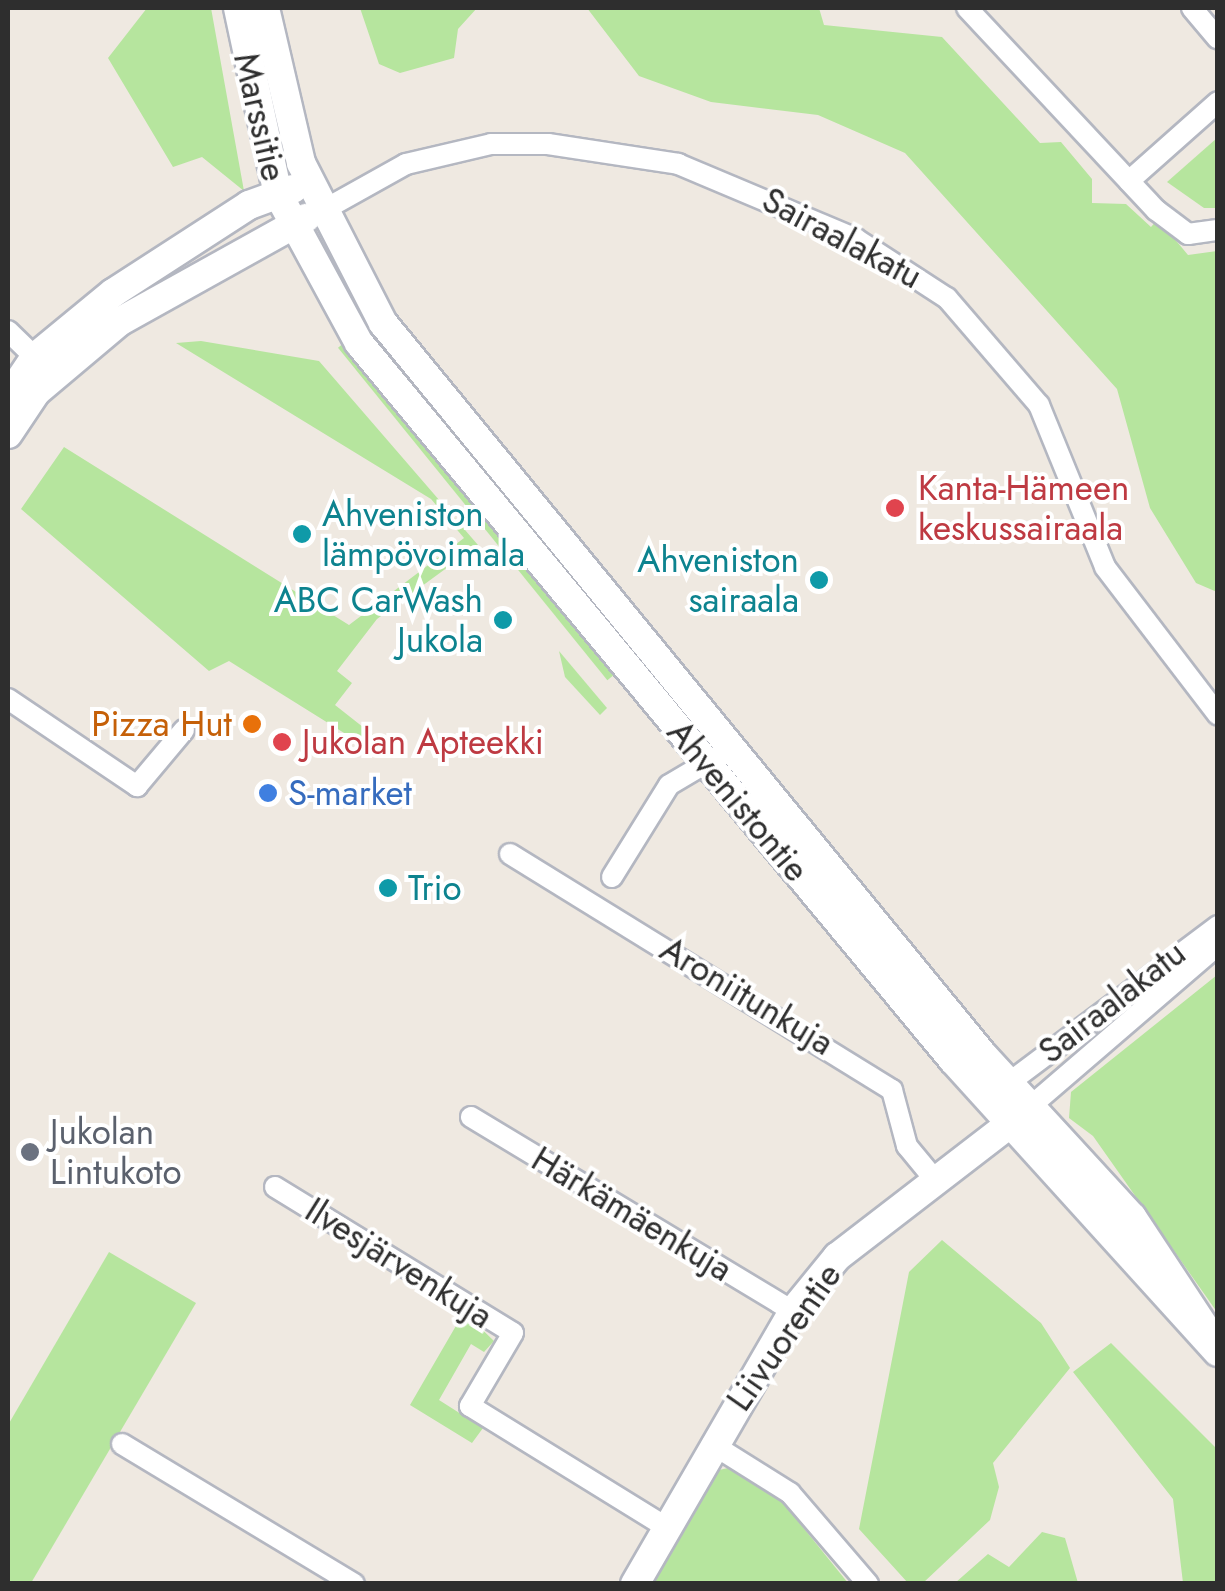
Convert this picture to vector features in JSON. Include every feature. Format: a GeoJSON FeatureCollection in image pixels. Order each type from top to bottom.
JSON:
{"type":"FeatureCollection","features":[{"type":"Feature","properties":{"kind":"main road","name":"Marssitie"},"geometry":{"type":"LineString","coordinates":[[238,8],[278,194],[290,225]]}},
{"type":"Feature","properties":{"kind":"main road","name":"Marssitie"},"geometry":{"type":"LineString","coordinates":[[265,8],[309,185],[320,212]]}},
{"type":"Feature","properties":{"kind":"main road"},"geometry":{"type":"LineString","coordinates":[[8,434],[26,376],[113,293],[278,194],[309,185]]}},
{"type":"Feature","properties":{"kind":"main road"},"geometry":{"type":"LineString","coordinates":[[26,376],[290,225],[320,212]]}},
{"type":"Feature","properties":{"kind":"main road","name":"Ahvenistontie"},"geometry":{"type":"LineString","coordinates":[[320,212],[383,324],[732,746],[1000,1091]]}},
{"type":"Feature","properties":{"kind":"main road","name":"Ahvenistontie"},"geometry":{"type":"LineString","coordinates":[[290,225],[358,343],[708,764],[1000,1091],[1132,1218],[1218,1350]]}},
{"type":"Feature","properties":{"kind":"main road"},"geometry":{"type":"LineString","coordinates":[[986,1136],[1000,1091]]}},
{"type":"Feature","properties":{"kind":"main road","name":"Liivuorentie"},"geometry":{"type":"LineString","coordinates":[[634,1584],[663,1525],[793,1311],[837,1257],[986,1136],[1022,1114]]}},
{"type":"Feature","properties":{"kind":"street"},"geometry":{"type":"LineString","coordinates":[[966,8],[1129,180],[1188,234],[1218,230]]}},
{"type":"Feature","properties":{"kind":"street"},"geometry":{"type":"LineString","coordinates":[[1192,8],[1218,38]]}},
{"type":"Feature","properties":{"kind":"street"},"geometry":{"type":"LineString","coordinates":[[1129,180],[1218,102]]}},
{"type":"Feature","properties":{"kind":"street","name":"Sairaalakatu"},"geometry":{"type":"LineString","coordinates":[[362,182],[491,144],[622,151],[750,189],[904,267],[947,298],[1038,405],[1105,567],[1218,716]]}},
{"type":"Feature","properties":{"kind":"street"},"geometry":{"type":"LineString","coordinates":[[309,185],[362,182]]}},
{"type":"Feature","properties":{"kind":"street"},"geometry":{"type":"LineString","coordinates":[[320,212],[362,182]]}},
{"type":"Feature","properties":{"kind":"street"},"geometry":{"type":"LineString","coordinates":[[8,331],[26,376]]}},
{"type":"Feature","properties":{"kind":"street"},"geometry":{"type":"LineString","coordinates":[[8,699],[137,786],[184,730]]}},
{"type":"Feature","properties":{"kind":"street"},"geometry":{"type":"LineString","coordinates":[[612,877],[669,785],[732,746]]}},
{"type":"Feature","properties":{"kind":"street","name":"Aroniitunkuja"},"geometry":{"type":"LineString","coordinates":[[510,854],[892,1090],[907,1146],[935,1180]]}},
{"type":"Feature","properties":{"kind":"street","name":"Sairaalakatu"},"geometry":{"type":"LineString","coordinates":[[1000,1091],[1218,926]]}},
{"type":"Feature","properties":{"kind":"street","name":"Sairaalakatu"},"geometry":{"type":"LineString","coordinates":[[1022,1114],[1218,945]]}},
{"type":"Feature","properties":{"kind":"street","name":"Härkämäenkuja"},"geometry":{"type":"LineString","coordinates":[[471,1117],[793,1311]]}},
{"type":"Feature","properties":{"kind":"street","name":"Ilvesjärvenkuja"},"geometry":{"type":"LineString","coordinates":[[275,1186],[513,1334],[470,1406],[663,1525]]}},
{"type":"Feature","properties":{"kind":"street"},"geometry":{"type":"LineString","coordinates":[[122,1444],[354,1584]]}},
{"type":"Feature","properties":{"kind":"street"},"geometry":{"type":"LineString","coordinates":[[712,1444],[790,1493],[868,1584]]}},
{"type":"Feature","properties":{"kind":"green space"},"geometry":{"type":"Polygon","coordinates":[[[147,8],[211,8],[244,191],[202,157],[173,167],[108,58],[147,8]]]}},
{"type":"Feature","properties":{"kind":"green space"},"geometry":{"type":"Polygon","coordinates":[[[360,8],[477,8],[458,29],[454,58],[400,73],[379,64],[360,8]]]}},
{"type":"Feature","properties":{"kind":"green space"},"geometry":{"type":"Polygon","coordinates":[[[587,8],[819,8],[824,25],[942,37],[1040,143],[1061,142],[1092,179],[1092,203],[1126,204],[1151,227],[1158,219],[1188,255],[1217,251],[1217,592],[1196,583],[1150,508],[1117,389],[905,153],[818,115],[711,102],[639,76],[587,8]]]}},
{"type":"Feature","properties":{"kind":"green space"},"geometry":{"type":"Polygon","coordinates":[[[1217,138],[1217,208],[1204,208],[1167,182],[1217,138]]]}},
{"type":"Feature","properties":{"kind":"green space"},"geometry":{"type":"Polygon","coordinates":[[[201,341],[319,361],[478,545],[377,619],[337,671],[352,683],[335,705],[387,746],[381,756],[229,661],[209,671],[21,509],[64,447],[349,625],[464,538],[431,499],[176,343],[201,341]]]}},
{"type":"Feature","properties":{"kind":"green space"},"geometry":{"type":"Polygon","coordinates":[[[345,342],[614,675],[607,680],[338,348],[345,342]]]}},
{"type":"Feature","properties":{"kind":"green space"},"geometry":{"type":"Polygon","coordinates":[[[559,651],[607,708],[600,715],[565,677],[559,651]]]}},
{"type":"Feature","properties":{"kind":"green space"},"geometry":{"type":"Polygon","coordinates":[[[1217,975],[1217,1312],[1093,1136],[1069,1118],[1071,1092],[1217,975]]]}},
{"type":"Feature","properties":{"kind":"green space"},"geometry":{"type":"Polygon","coordinates":[[[942,1240],[1041,1323],[1070,1368],[993,1463],[999,1487],[990,1520],[923,1583],[908,1583],[859,1529],[909,1272],[942,1240]]]}},
{"type":"Feature","properties":{"kind":"green space"},"geometry":{"type":"Polygon","coordinates":[[[109,1252],[196,1303],[31,1583],[8,1584],[8,1425],[109,1252]]]}},
{"type":"Feature","properties":{"kind":"green space"},"geometry":{"type":"Polygon","coordinates":[[[464,1312],[494,1341],[484,1352],[471,1344],[439,1400],[483,1428],[472,1443],[410,1405],[464,1312]]]}},
{"type":"Feature","properties":{"kind":"green space"},"geometry":{"type":"Polygon","coordinates":[[[1111,1343],[1217,1449],[1217,1583],[1183,1583],[1173,1499],[1073,1372],[1111,1343]]]}},
{"type":"Feature","properties":{"kind":"green space"},"geometry":{"type":"Polygon","coordinates":[[[728,1468],[781,1500],[848,1583],[651,1584],[710,1472],[728,1468]]]}},
{"type":"Feature","properties":{"kind":"green space"},"geometry":{"type":"Polygon","coordinates":[[[1042,1532],[1065,1538],[1078,1583],[955,1583],[988,1554],[1009,1567],[1042,1532]]]}},
{"type":"Feature","properties":{"kind":"place","name":"Kanta-Hämeen keskussairaala"},"geometry":{"type":"Point","coordinates":[895,508]}},
{"type":"Feature","properties":{"kind":"place","name":"Ahveniston lämpövoimala"},"geometry":{"type":"Point","coordinates":[302,534]}},
{"type":"Feature","properties":{"kind":"place","name":"Ahveniston sairaala"},"geometry":{"type":"Point","coordinates":[819,580]}},
{"type":"Feature","properties":{"kind":"place","name":"ABC CarWash Jukola"},"geometry":{"type":"Point","coordinates":[503,620]}},
{"type":"Feature","properties":{"kind":"place","name":"Pizza Hut"},"geometry":{"type":"Point","coordinates":[252,724]}},
{"type":"Feature","properties":{"kind":"place","name":"Jukolan Apteekki"},"geometry":{"type":"Point","coordinates":[282,742]}},
{"type":"Feature","properties":{"kind":"place","name":"S-market"},"geometry":{"type":"Point","coordinates":[268,793]}},
{"type":"Feature","properties":{"kind":"place","name":"Trio"},"geometry":{"type":"Point","coordinates":[388,888]}},
{"type":"Feature","properties":{"kind":"place","name":"Jukolan Lintukoto"},"geometry":{"type":"Point","coordinates":[30,1152]}}]}
